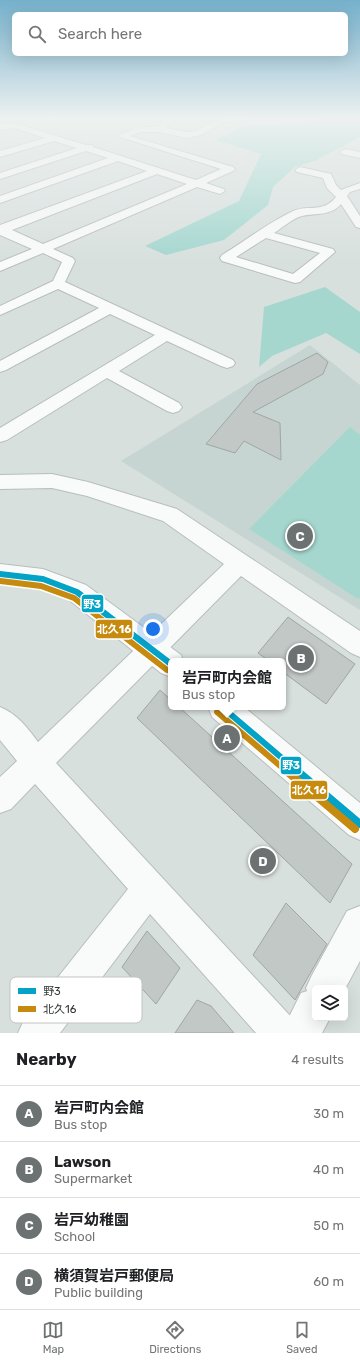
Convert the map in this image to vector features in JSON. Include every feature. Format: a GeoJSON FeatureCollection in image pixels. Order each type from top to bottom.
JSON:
{"type":"FeatureCollection","features":[{"type":"Feature","properties":{"kind":"street"},"geometry":{"type":"LineString","coordinates":[[0,176],[30,166]]}},
{"type":"Feature","properties":{"kind":"street"},"geometry":{"type":"LineString","coordinates":[[0,200],[95,166]]}},
{"type":"Feature","properties":{"kind":"street"},"geometry":{"type":"LineString","coordinates":[[144,166],[220,191]]}},
{"type":"Feature","properties":{"kind":"street"},"geometry":{"type":"LineString","coordinates":[[0,266],[230,169],[220,166]]}},
{"type":"Feature","properties":{"kind":"street"},"geometry":{"type":"LineString","coordinates":[[1,230],[156,170]]}},
{"type":"Feature","properties":{"kind":"street"},"geometry":{"type":"LineString","coordinates":[[300,170],[327,176],[331,186],[342,196],[360,225]]}},
{"type":"Feature","properties":{"kind":"street"},"geometry":{"type":"LineString","coordinates":[[265,234],[330,252],[295,279],[226,258],[298,213],[316,212],[334,206],[346,190],[360,186]]}},
{"type":"Feature","properties":{"kind":"street"},"geometry":{"type":"LineString","coordinates":[[0,311],[58,284],[69,261],[1,230]]}},
{"type":"Feature","properties":{"kind":"street"},"geometry":{"type":"LineString","coordinates":[[58,284],[227,363]]}},
{"type":"Feature","properties":{"kind":"street"},"geometry":{"type":"LineString","coordinates":[[0,367],[110,308]]}},
{"type":"Feature","properties":{"kind":"street"},"geometry":{"type":"LineString","coordinates":[[0,436],[166,335]]}},
{"type":"Feature","properties":{"kind":"street"},"geometry":{"type":"LineString","coordinates":[[107,371],[173,407]]}},
{"type":"Feature","properties":{"kind":"street"},"geometry":{"type":"LineString","coordinates":[[0,482],[52,480],[88,489],[170,515],[360,645]]}},
{"type":"Feature","properties":{"kind":"street"},"geometry":{"type":"LineString","coordinates":[[0,798],[35,762],[162,656],[240,563]]}},
{"type":"Feature","properties":{"kind":"street"},"geometry":{"type":"LineString","coordinates":[[0,574],[43,579],[77,592],[162,656]]}},
{"type":"Feature","properties":{"kind":"street"},"geometry":{"type":"LineString","coordinates":[[226,710],[360,824]]}},
{"type":"Feature","properties":{"kind":"street"},"geometry":{"type":"LineString","coordinates":[[0,721],[16,736],[35,762],[281,1033]]}},
{"type":"Feature","properties":{"kind":"street"},"geometry":{"type":"LineString","coordinates":[[80,977],[150,887]]}},
{"type":"Feature","properties":{"kind":"street"},"geometry":{"type":"LineString","coordinates":[[328,985],[360,924]]}},
{"type":"Feature","properties":{"kind":"street"},"geometry":{"type":"LineString","coordinates":[[301,1033],[312,1013]]}},
{"type":"Feature","properties":{"kind":"street"},"geometry":{"type":"LineString","coordinates":[[37,1033],[45,1023]]}},
{"type":"Feature","properties":{"kind":"shaded area"},"geometry":{"type":"Polygon","coordinates":[[[255,166],[297,166],[273,187],[268,205],[224,240],[166,255],[145,246],[239,201],[255,166]]]}},
{"type":"Feature","properties":{"kind":"shaded area"},"geometry":{"type":"Polygon","coordinates":[[[325,287],[360,312],[360,354],[326,333],[272,356],[259,367],[264,307],[325,287]]]}},
{"type":"Feature","properties":{"kind":"shaded area"},"geometry":{"type":"Polygon","coordinates":[[[310,345],[360,385],[360,610],[121,461],[310,345]]]}},
{"type":"Feature","properties":{"kind":"shaded area"},"geometry":{"type":"Polygon","coordinates":[[[350,427],[360,435],[360,597],[358,599],[249,529],[350,427]]]}},
{"type":"Feature","properties":{"kind":"building"},"geometry":{"type":"Polygon","coordinates":[[[317,353],[328,362],[323,374],[253,412],[280,423],[281,460],[244,441],[235,453],[206,444],[257,384],[317,353]]]}},
{"type":"Feature","properties":{"kind":"building"},"geometry":{"type":"Polygon","coordinates":[[[288,617],[355,664],[326,704],[286,674],[286,658],[265,658],[258,653],[288,617]]]}},
{"type":"Feature","properties":{"kind":"building"},"geometry":{"type":"Polygon","coordinates":[[[160,690],[168,697],[168,710],[182,710],[352,864],[330,903],[137,718],[160,690]]]}},
{"type":"Feature","properties":{"kind":"building"},"geometry":{"type":"Polygon","coordinates":[[[286,903],[327,944],[295,1000],[253,955],[286,903]]]}},
{"type":"Feature","properties":{"kind":"building"},"geometry":{"type":"Polygon","coordinates":[[[147,931],[180,968],[156,1004],[142,989],[142,977],[131,977],[122,967],[147,931]]]}},
{"type":"Feature","properties":{"kind":"building"},"geometry":{"type":"Polygon","coordinates":[[[197,1000],[211,1006],[234,1033],[175,1033],[197,1000]]]}},
{"type":"Feature","properties":{"kind":"transit line","name":"野3"},"geometry":{"type":"LineString","coordinates":[[0,574],[43,579],[77,592],[168,662]]}},
{"type":"Feature","properties":{"kind":"transit line","name":"北久16"},"geometry":{"type":"LineString","coordinates":[[0,581],[41,586],[74,598],[167,670]]}},
{"type":"Feature","properties":{"kind":"transit line","name":"野3"},"geometry":{"type":"LineString","coordinates":[[226,710],[360,824]]}},
{"type":"Feature","properties":{"kind":"transit line","name":"北久16"},"geometry":{"type":"LineString","coordinates":[[217,712],[355,829]]}},
{"type":"Feature","properties":{"kind":"place","name":"岩戸幼稚園"},"geometry":{"type":"Point","coordinates":[300,536]}},
{"type":"Feature","properties":{"kind":"place","name":"Lawson"},"geometry":{"type":"Point","coordinates":[301,658]}},
{"type":"Feature","properties":{"kind":"place","name":"岩戸町内会館"},"geometry":{"type":"Point","coordinates":[227,738]}},
{"type":"Feature","properties":{"kind":"place","name":"横須賀岩戸郵便局"},"geometry":{"type":"Point","coordinates":[263,861]}}]}
